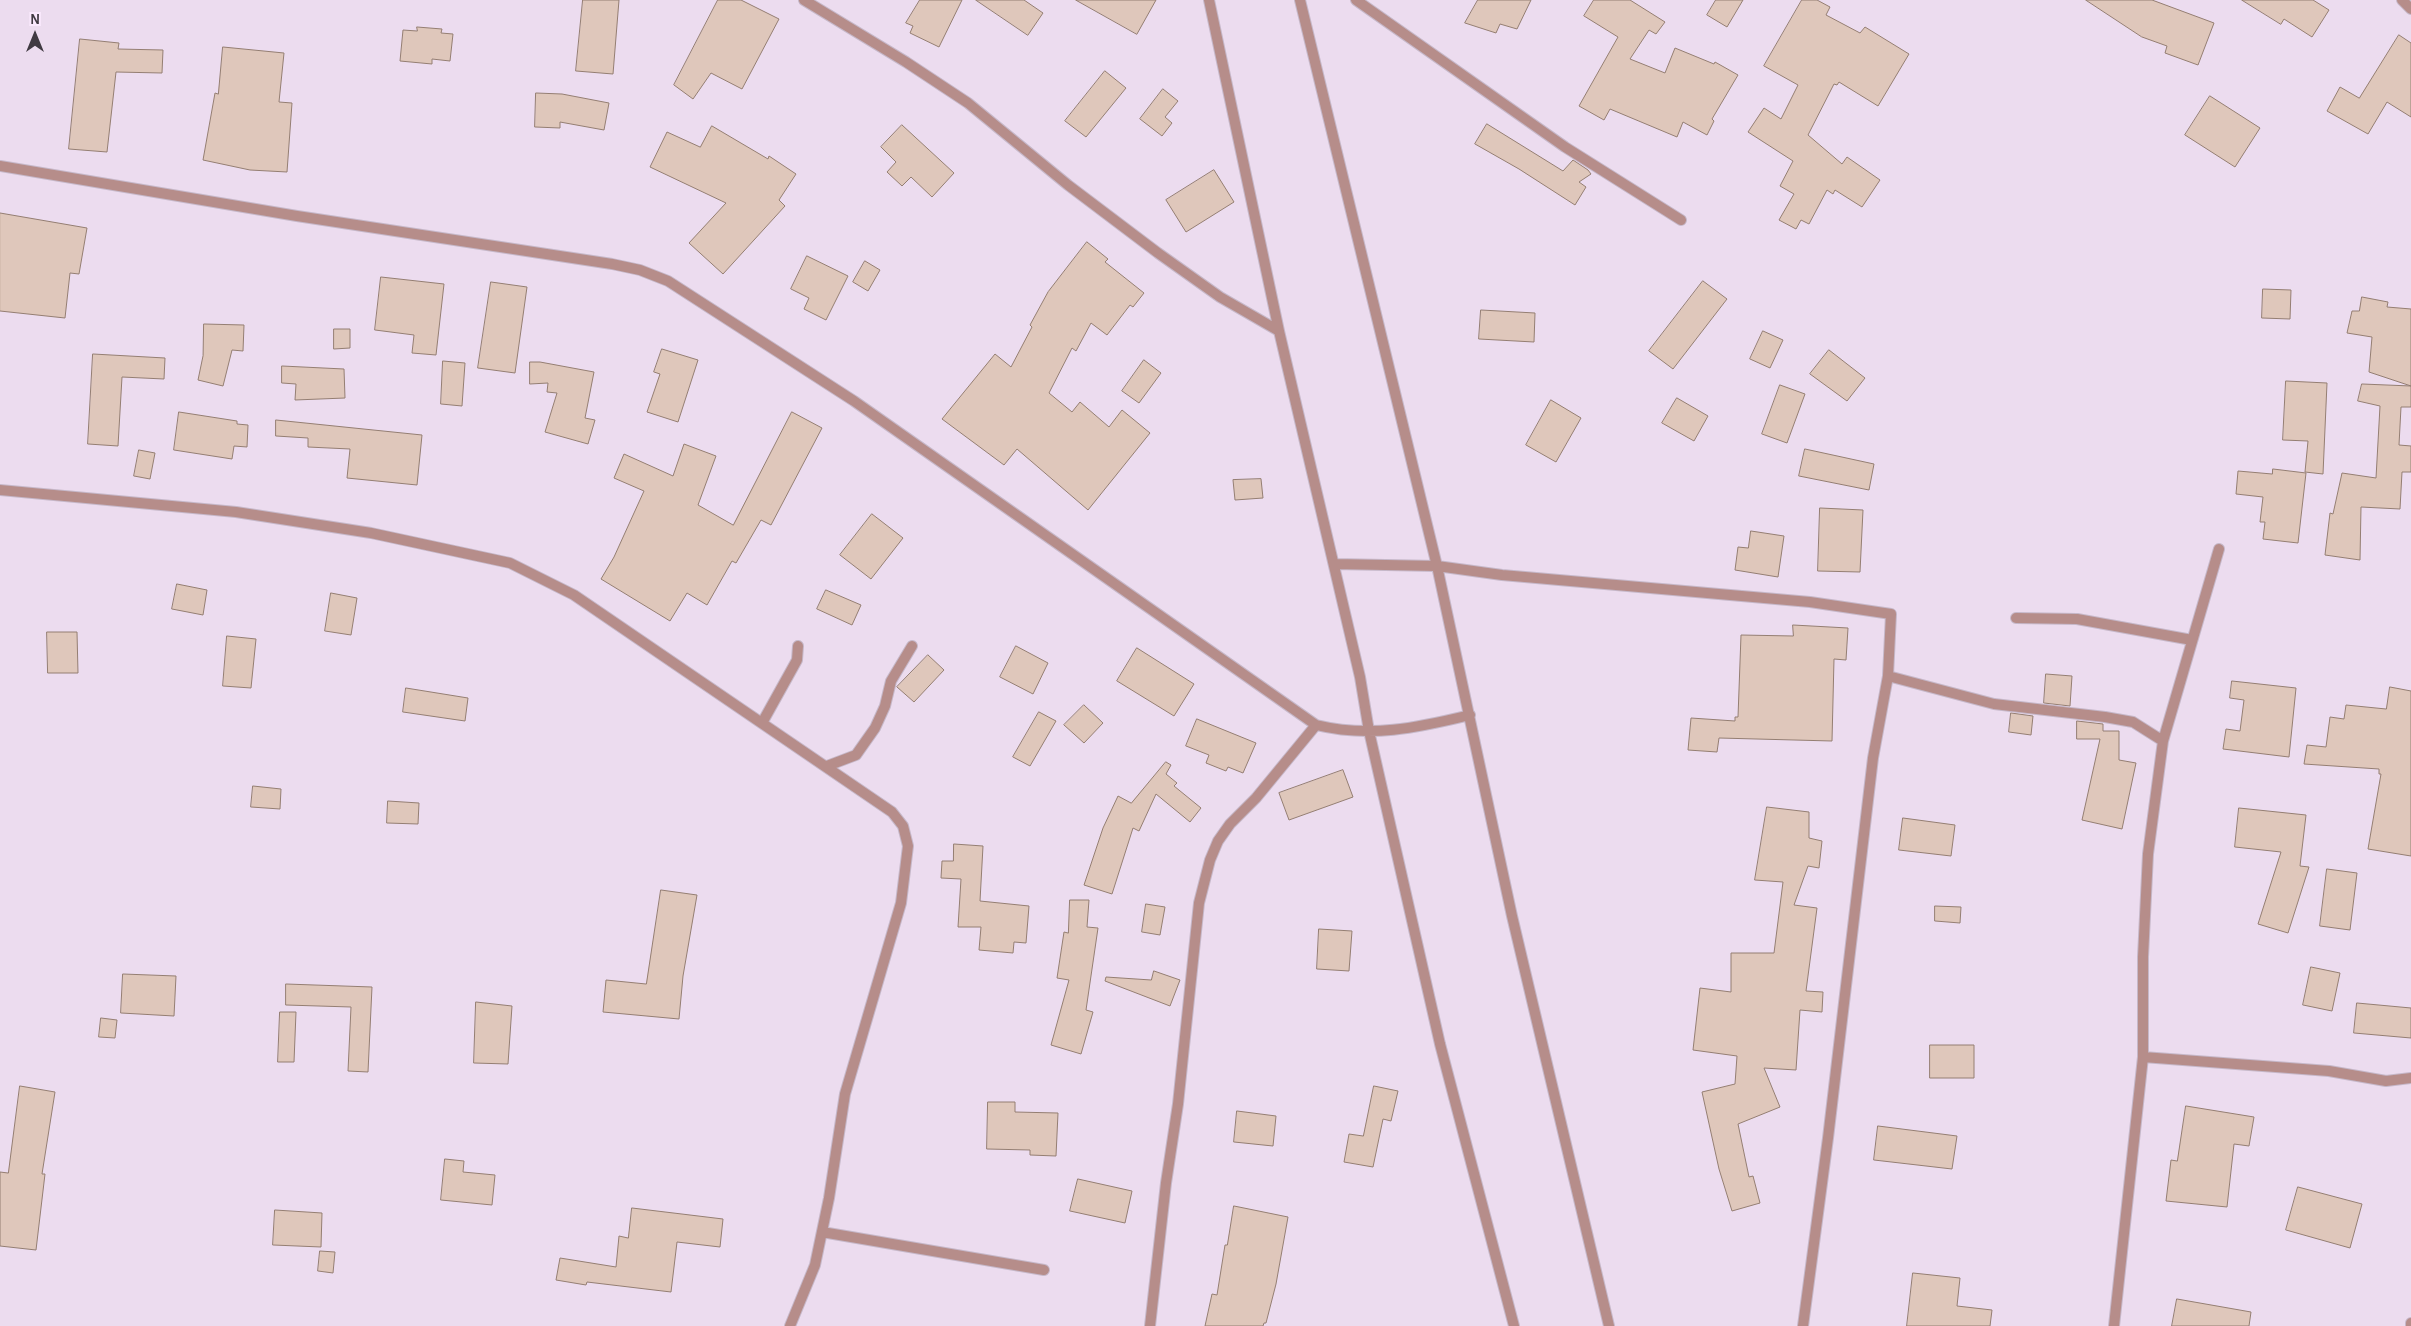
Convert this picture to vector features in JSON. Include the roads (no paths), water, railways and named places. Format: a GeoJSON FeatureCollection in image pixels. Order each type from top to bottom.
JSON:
{"type":"FeatureCollection","features":[{"type":"Feature","properties":{"kind":"street"},"geometry":{"type":"LineString","coordinates":[[804,0],[906,62],[968,103],[1068,185],[1220,298],[1279,331]]}},
{"type":"Feature","properties":{"kind":"street"},"geometry":{"type":"LineString","coordinates":[[1209,0],[1279,331],[1360,677],[1369,732],[1440,1044],[1514,1326]]}},
{"type":"Feature","properties":{"kind":"street"},"geometry":{"type":"LineString","coordinates":[[1300,0],[1437,566],[1512,916],[1609,1326]]}},
{"type":"Feature","properties":{"kind":"street"},"geometry":{"type":"LineString","coordinates":[[1356,0],[1565,147],[1681,220]]}},
{"type":"Feature","properties":{"kind":"street"},"geometry":{"type":"LineString","coordinates":[[2402,0],[2411,8]]}},
{"type":"Feature","properties":{"kind":"street"},"geometry":{"type":"LineString","coordinates":[[0,166],[298,216],[640,270],[668,281],[854,401],[1316,725],[1335,730],[1369,732],[1414,728],[1470,715]]}},
{"type":"Feature","properties":{"kind":"street"},"geometry":{"type":"LineString","coordinates":[[0,490],[236,512],[371,533],[510,563],[574,595],[892,812],[903,826],[908,846],[901,903],[845,1094],[815,1265],[790,1326]]}},
{"type":"Feature","properties":{"kind":"street"},"geometry":{"type":"LineString","coordinates":[[2114,1326],[2143,1057],[2143,957],[2148,854],[2163,741],[2219,549]]}},
{"type":"Feature","properties":{"kind":"street"},"geometry":{"type":"LineString","coordinates":[[1334,564],[1437,566],[1502,575],[1810,602],[1891,614],[1888,676],[1874,758],[1803,1326]]}},
{"type":"Feature","properties":{"kind":"street"},"geometry":{"type":"LineString","coordinates":[[2016,618],[2077,619],[2192,640]]}},
{"type":"Feature","properties":{"kind":"street"},"geometry":{"type":"LineString","coordinates":[[762,723],[797,660],[798,646]]}},
{"type":"Feature","properties":{"kind":"street"},"geometry":{"type":"LineString","coordinates":[[827,766],[856,755],[875,728],[885,706],[891,681],[912,646]]}},
{"type":"Feature","properties":{"kind":"street"},"geometry":{"type":"LineString","coordinates":[[1888,676],[1994,704],[2133,722],[2163,741]]}},
{"type":"Feature","properties":{"kind":"street"},"geometry":{"type":"LineString","coordinates":[[1150,1326],[1166,1183],[1178,1104],[1199,903],[1210,860],[1218,841],[1230,824],[1256,798],[1316,725]]}},
{"type":"Feature","properties":{"kind":"street"},"geometry":{"type":"LineString","coordinates":[[2143,1057],[2330,1071],[2386,1081],[2411,1078]]}},
{"type":"Feature","properties":{"kind":"street"},"geometry":{"type":"LineString","coordinates":[[822,1232],[1044,1270]]}}]}
